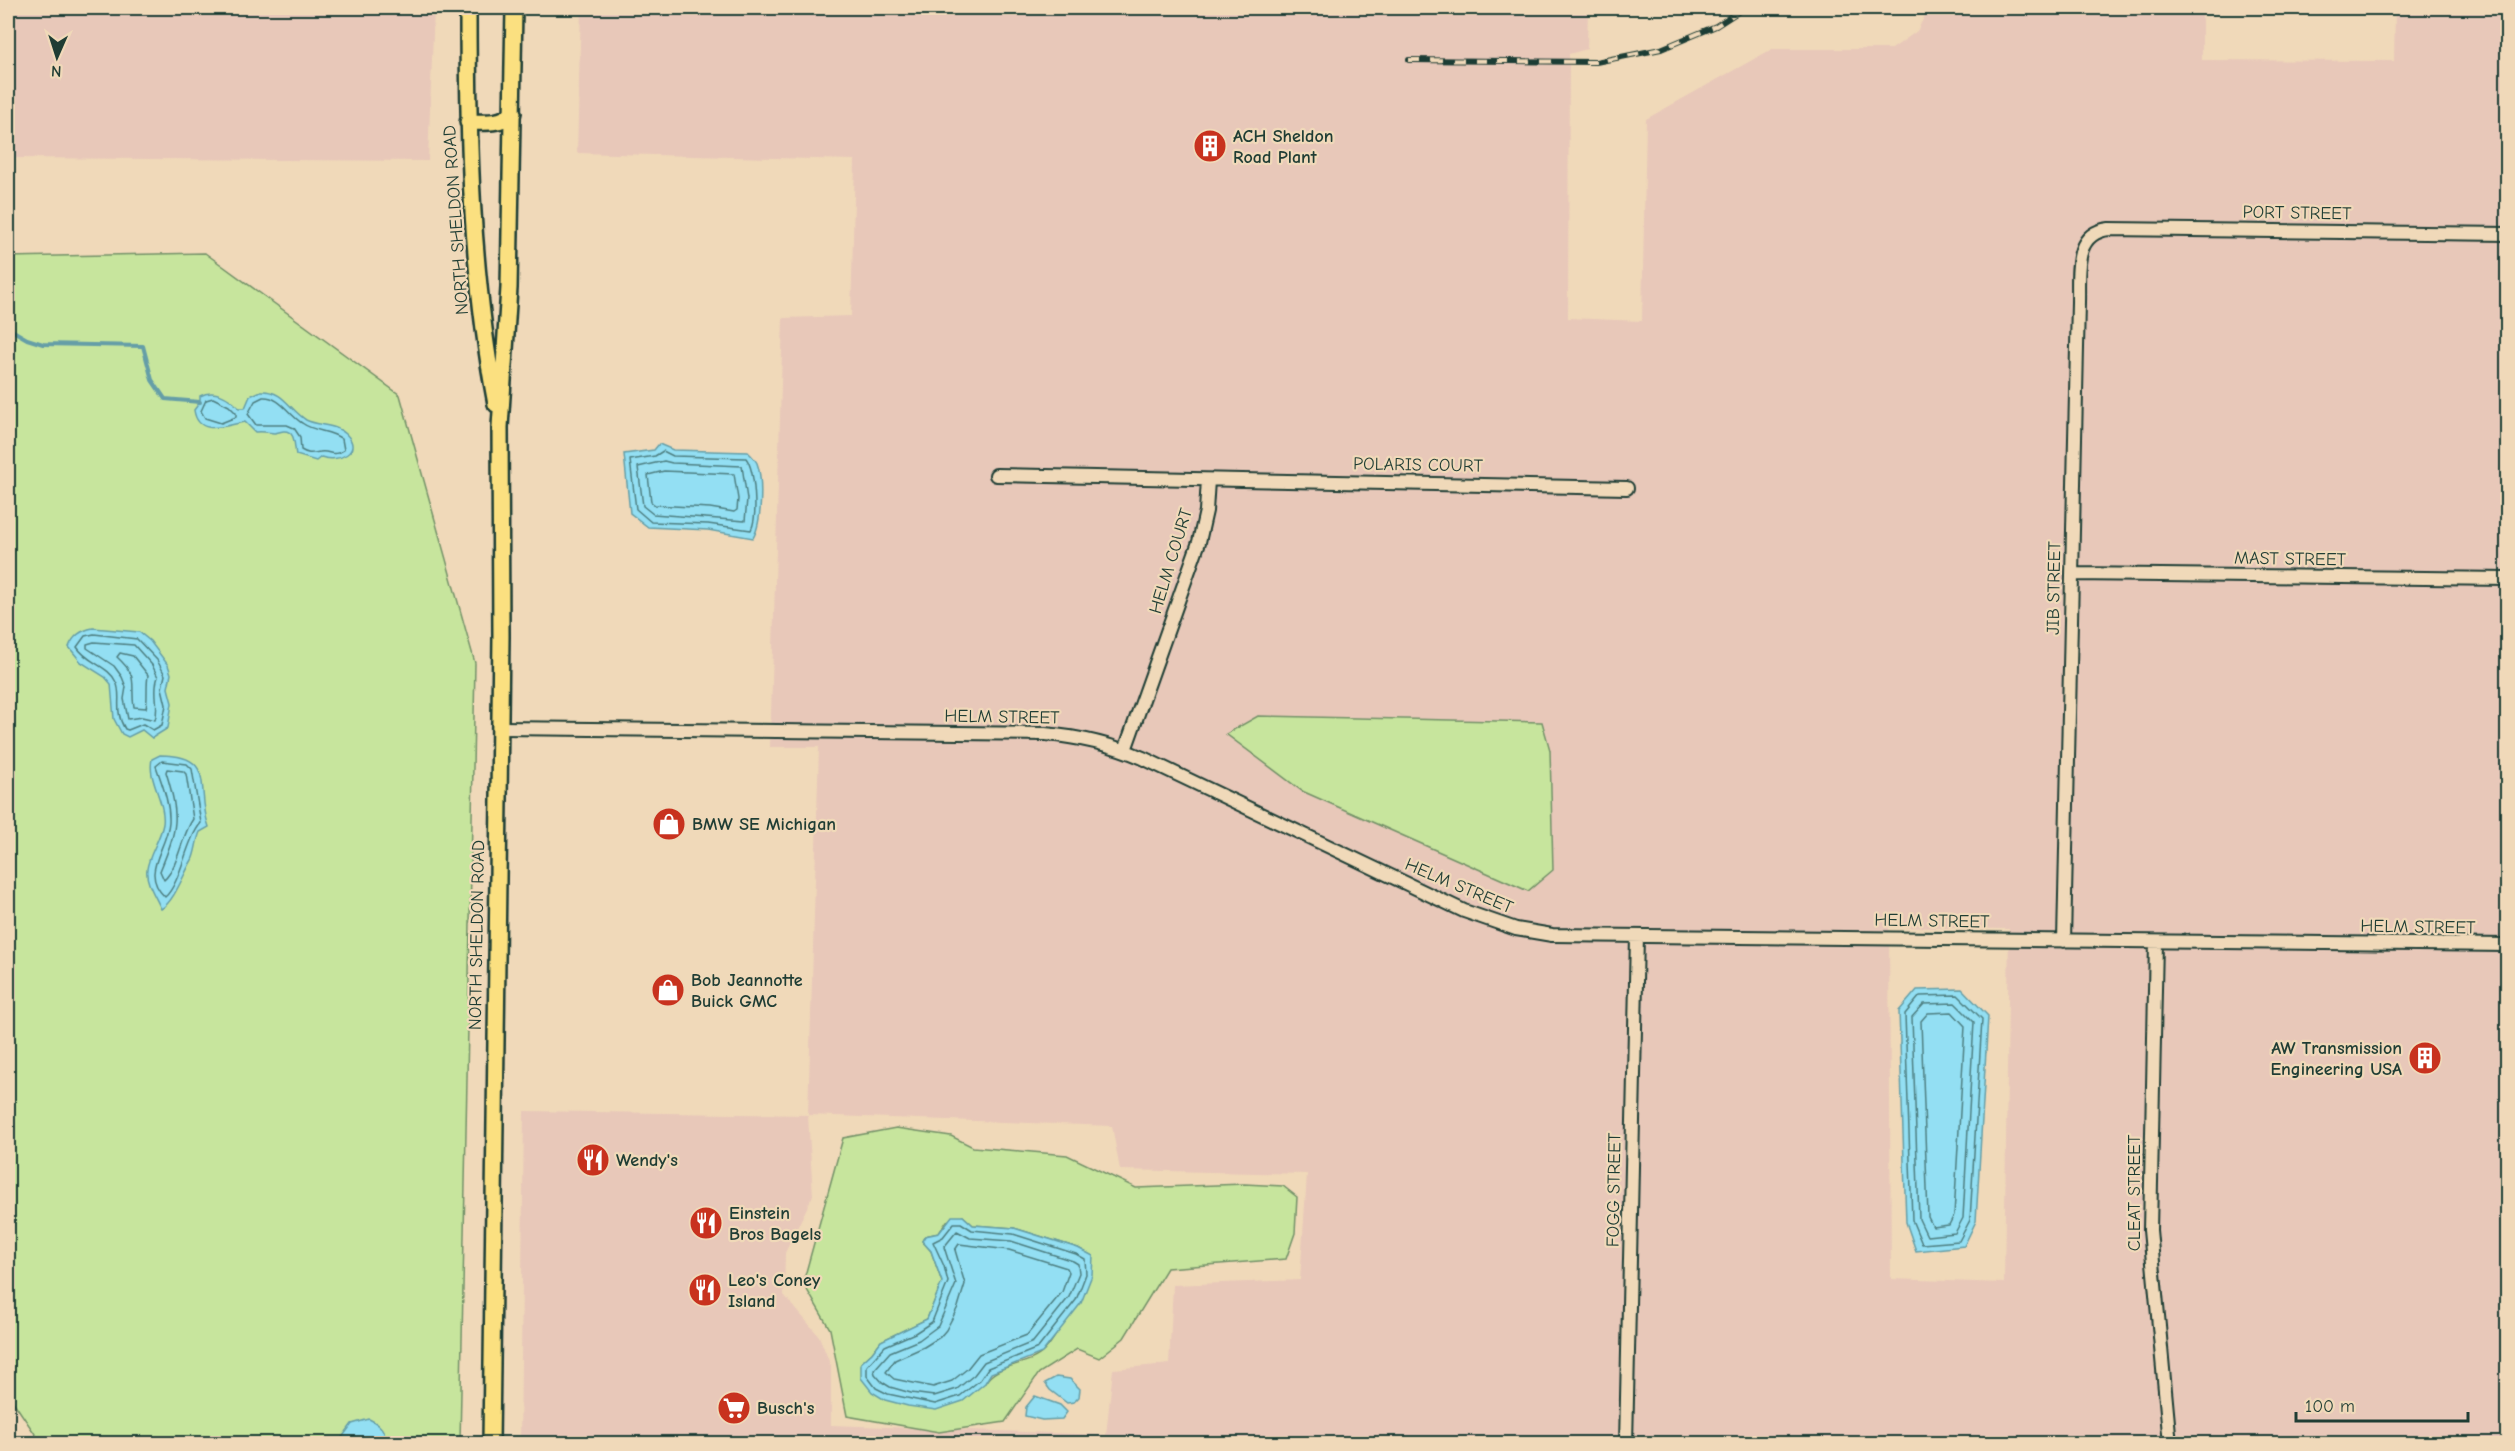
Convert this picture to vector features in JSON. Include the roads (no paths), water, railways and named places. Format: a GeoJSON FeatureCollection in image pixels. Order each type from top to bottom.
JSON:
{"type":"FeatureCollection","features":[{"type":"Feature","properties":{"kind":"main road","name":"NORTH SHELDON ROAD"},"geometry":{"type":"LineString","coordinates":[[468,8],[469,177],[485,343],[500,428]]}},
{"type":"Feature","properties":{"kind":"main road","name":"NORTH SHELDON ROAD"},"geometry":{"type":"LineString","coordinates":[[491,1443],[500,428],[509,288],[514,8]]}},
{"type":"Feature","properties":{"kind":"main road"},"geometry":{"type":"LineString","coordinates":[[468,122],[495,122],[513,113]]}},
{"type":"Feature","properties":{"kind":"street","name":"PORT STREET"},"geometry":{"type":"LineString","coordinates":[[2088,238],[2097,231],[2109,229],[2508,234]]}},
{"type":"Feature","properties":{"kind":"street","name":"JIB STREET"},"geometry":{"type":"LineString","coordinates":[[2064,941],[2080,257],[2082,246],[2088,238]]}},
{"type":"Feature","properties":{"kind":"street","name":"HELM COURT"},"geometry":{"type":"LineString","coordinates":[[996,476],[1208,480],[1206,511],[1199,542],[1125,750]]}},
{"type":"Feature","properties":{"kind":"street","name":"POLARIS COURT"},"geometry":{"type":"LineString","coordinates":[[1208,480],[1627,488]]}},
{"type":"Feature","properties":{"kind":"street","name":"MAST STREET"},"geometry":{"type":"LineString","coordinates":[[2072,574],[2508,579]]}},
{"type":"Feature","properties":{"kind":"street","name":"HELM STREET"},"geometry":{"type":"LineString","coordinates":[[499,728],[1045,734],[1085,739],[1125,750],[1487,920],[1516,929],[1552,935],[2508,945]]}},
{"type":"Feature","properties":{"kind":"street","name":"FOGG STREET"},"geometry":{"type":"LineString","coordinates":[[1626,1443],[1637,936]]}},
{"type":"Feature","properties":{"kind":"street","name":"CLEAT STREET"},"geometry":{"type":"LineString","coordinates":[[2156,942],[2150,1230],[2170,1443]]}},
{"type":"Feature","properties":{"kind":"water"},"geometry":{"type":"Polygon","coordinates":[[[261,391],[280,397],[306,420],[342,431],[351,440],[350,451],[341,457],[321,457],[316,461],[296,455],[291,433],[255,432],[245,422],[223,427],[208,427],[197,419],[194,410],[200,402],[200,396],[216,393],[231,400],[239,408],[245,408],[250,396],[261,391]]]}},
{"type":"Feature","properties":{"kind":"water"},"geometry":{"type":"Polygon","coordinates":[[[659,444],[673,450],[748,452],[757,463],[760,479],[760,512],[753,538],[708,530],[648,527],[630,513],[624,454],[654,450],[659,444]]]}},
{"type":"Feature","properties":{"kind":"water"},"geometry":{"type":"Polygon","coordinates":[[[93,628],[139,632],[150,641],[168,665],[171,674],[168,688],[172,703],[168,728],[152,738],[142,730],[128,737],[122,734],[114,719],[111,684],[105,677],[81,662],[69,647],[78,634],[93,628]]]}},
{"type":"Feature","properties":{"kind":"water"},"geometry":{"type":"Polygon","coordinates":[[[160,755],[178,756],[197,767],[201,776],[209,827],[200,832],[192,860],[174,894],[161,909],[149,884],[147,874],[150,858],[163,824],[162,808],[151,767],[152,759],[160,755]]]}},
{"type":"Feature","properties":{"kind":"water"},"geometry":{"type":"Polygon","coordinates":[[[1962,989],[1988,1016],[1976,1221],[1964,1246],[1916,1251],[1906,1222],[1899,1011],[1917,990],[1962,989]]]}},
{"type":"Feature","properties":{"kind":"water"},"geometry":{"type":"Polygon","coordinates":[[[952,1216],[963,1216],[973,1225],[1014,1228],[1078,1248],[1093,1256],[1092,1275],[1081,1303],[1042,1353],[991,1373],[985,1383],[963,1401],[936,1410],[885,1400],[872,1392],[861,1378],[861,1363],[881,1341],[927,1319],[942,1282],[931,1251],[922,1241],[925,1236],[939,1233],[952,1216]]]}},
{"type":"Feature","properties":{"kind":"water"},"geometry":{"type":"Polygon","coordinates":[[[1056,1377],[1070,1379],[1080,1389],[1079,1397],[1074,1402],[1067,1403],[1050,1390],[1045,1383],[1056,1377]]]}},
{"type":"Feature","properties":{"kind":"water"},"geometry":{"type":"Polygon","coordinates":[[[1035,1396],[1060,1405],[1067,1412],[1062,1419],[1042,1420],[1025,1416],[1026,1407],[1035,1396]]]}},
{"type":"Feature","properties":{"kind":"water"},"geometry":{"type":"Polygon","coordinates":[[[369,1419],[382,1428],[386,1443],[338,1443],[352,1424],[369,1419]]]}},
{"type":"Feature","properties":{"kind":"waterway"},"geometry":{"type":"LineString","coordinates":[[8,328],[27,339],[43,344],[143,346],[152,380],[165,399],[200,402]]}},
{"type":"Feature","properties":{"kind":"railway"},"geometry":{"type":"LineString","coordinates":[[1409,60],[1596,62],[1661,49],[1716,26],[1744,8]]}},
{"type":"Feature","properties":{"kind":"place","name":"ACH Sheldon Road Plant"},"geometry":{"type":"Point","coordinates":[1210,146]}},
{"type":"Feature","properties":{"kind":"place","name":"BMW SE Michigan"},"geometry":{"type":"Point","coordinates":[669,824]}},
{"type":"Feature","properties":{"kind":"place","name":"Bob Jeannotte Buick GMC"},"geometry":{"type":"Point","coordinates":[668,990]}},
{"type":"Feature","properties":{"kind":"place","name":"AW Transmission Engineering USA"},"geometry":{"type":"Point","coordinates":[2425,1058]}},
{"type":"Feature","properties":{"kind":"place","name":"Wendy's"},"geometry":{"type":"Point","coordinates":[593,1160]}},
{"type":"Feature","properties":{"kind":"place","name":"Einstein Bros Bagels"},"geometry":{"type":"Point","coordinates":[706,1223]}},
{"type":"Feature","properties":{"kind":"place","name":"Leo's Coney Island"},"geometry":{"type":"Point","coordinates":[705,1290]}},
{"type":"Feature","properties":{"kind":"place","name":"Busch's"},"geometry":{"type":"Point","coordinates":[734,1408]}}]}
